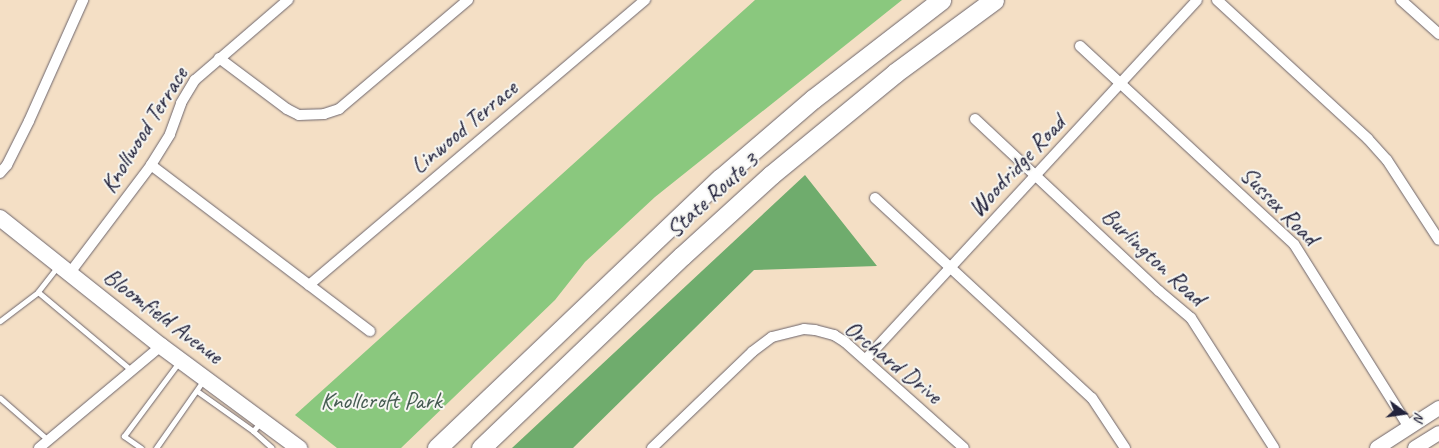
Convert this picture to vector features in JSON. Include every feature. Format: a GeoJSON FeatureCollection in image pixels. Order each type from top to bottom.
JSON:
{"type":"FeatureCollection","features":[{"type":"Feature","properties":{"kind":"highway","name":"State Route 3"},"geometry":{"type":"LineString","coordinates":[[436,448],[721,178],[813,99],[941,0]]}},
{"type":"Feature","properties":{"kind":"highway","name":"State Route 3"},"geometry":{"type":"LineString","coordinates":[[481,448],[741,202],[857,103],[994,0]]}},
{"type":"Feature","properties":{"kind":"highway"},"geometry":{"type":"LineString","coordinates":[[500,448],[596,356],[741,202]]}},
{"type":"Feature","properties":{"kind":"main road","name":"Bloomfield Avenue"},"geometry":{"type":"LineString","coordinates":[[0,218],[181,360],[201,384],[257,425],[299,448]]}},
{"type":"Feature","properties":{"kind":"main road"},"geometry":{"type":"LineString","coordinates":[[1377,448],[1439,408]]}},
{"type":"Feature","properties":{"kind":"main road"},"geometry":{"type":"LineString","coordinates":[[1409,427],[1414,448],[1439,433]]}},
{"type":"Feature","properties":{"kind":"street"},"geometry":{"type":"LineString","coordinates":[[0,173],[8,165],[83,0]]}},
{"type":"Feature","properties":{"kind":"street","name":"Knollwood Terrace"},"geometry":{"type":"LineString","coordinates":[[64,270],[151,165],[170,134],[188,90],[195,80],[288,0]]}},
{"type":"Feature","properties":{"kind":"street"},"geometry":{"type":"LineString","coordinates":[[219,58],[287,109],[299,115],[324,114],[339,109],[468,0]]}},
{"type":"Feature","properties":{"kind":"street","name":"Linwood Terrace"},"geometry":{"type":"LineString","coordinates":[[309,285],[646,0]]}},
{"type":"Feature","properties":{"kind":"street","name":"Woodridge Road"},"geometry":{"type":"LineString","coordinates":[[866,360],[1197,0]]}},
{"type":"Feature","properties":{"kind":"street"},"geometry":{"type":"LineString","coordinates":[[1217,0],[1368,139],[1387,160],[1439,240]]}},
{"type":"Feature","properties":{"kind":"street"},"geometry":{"type":"LineString","coordinates":[[1401,0],[1439,34]]}},
{"type":"Feature","properties":{"kind":"street","name":"Sussex Road"},"geometry":{"type":"LineString","coordinates":[[1080,46],[1294,244],[1409,427]]}},
{"type":"Feature","properties":{"kind":"street","name":"Burlington Road"},"geometry":{"type":"LineString","coordinates":[[975,119],[1191,318],[1274,448]]}},
{"type":"Feature","properties":{"kind":"street"},"geometry":{"type":"LineString","coordinates":[[151,165],[370,331]]}},
{"type":"Feature","properties":{"kind":"street"},"geometry":{"type":"LineString","coordinates":[[875,198],[1092,398],[1125,448]]}},
{"type":"Feature","properties":{"kind":"street","name":"Orchard Drive"},"geometry":{"type":"LineString","coordinates":[[652,448],[752,352],[772,337],[793,331],[815,330],[840,338],[964,448]]}},
{"type":"Feature","properties":{"kind":"street"},"geometry":{"type":"LineString","coordinates":[[39,448],[161,346]]}},
{"type":"Feature","properties":{"kind":"lane"},"geometry":{"type":"LineString","coordinates":[[0,321],[64,270]]}},
{"type":"Feature","properties":{"kind":"lane"},"geometry":{"type":"LineString","coordinates":[[38,292],[131,370]]}},
{"type":"Feature","properties":{"kind":"lane"},"geometry":{"type":"LineString","coordinates":[[141,448],[124,436],[181,360]]}},
{"type":"Feature","properties":{"kind":"lane"},"geometry":{"type":"LineString","coordinates":[[156,448],[201,384]]}},
{"type":"Feature","properties":{"kind":"lane"},"geometry":{"type":"LineString","coordinates":[[0,398],[48,440]]}},
{"type":"Feature","properties":{"kind":"lane"},"geometry":{"type":"LineString","coordinates":[[257,425],[272,448]]}},
{"type":"Feature","properties":{"kind":"green space","name":"Knollcroft Park"},"geometry":{"type":"Polygon","coordinates":[[[755,0],[902,0],[655,197],[585,262],[555,300],[401,448],[337,448],[295,415],[755,0]]]}},
{"type":"Feature","properties":{"kind":"green space"},"geometry":{"type":"Polygon","coordinates":[[[805,175],[877,266],[754,270],[573,448],[512,448],[805,175]]]}}]}
